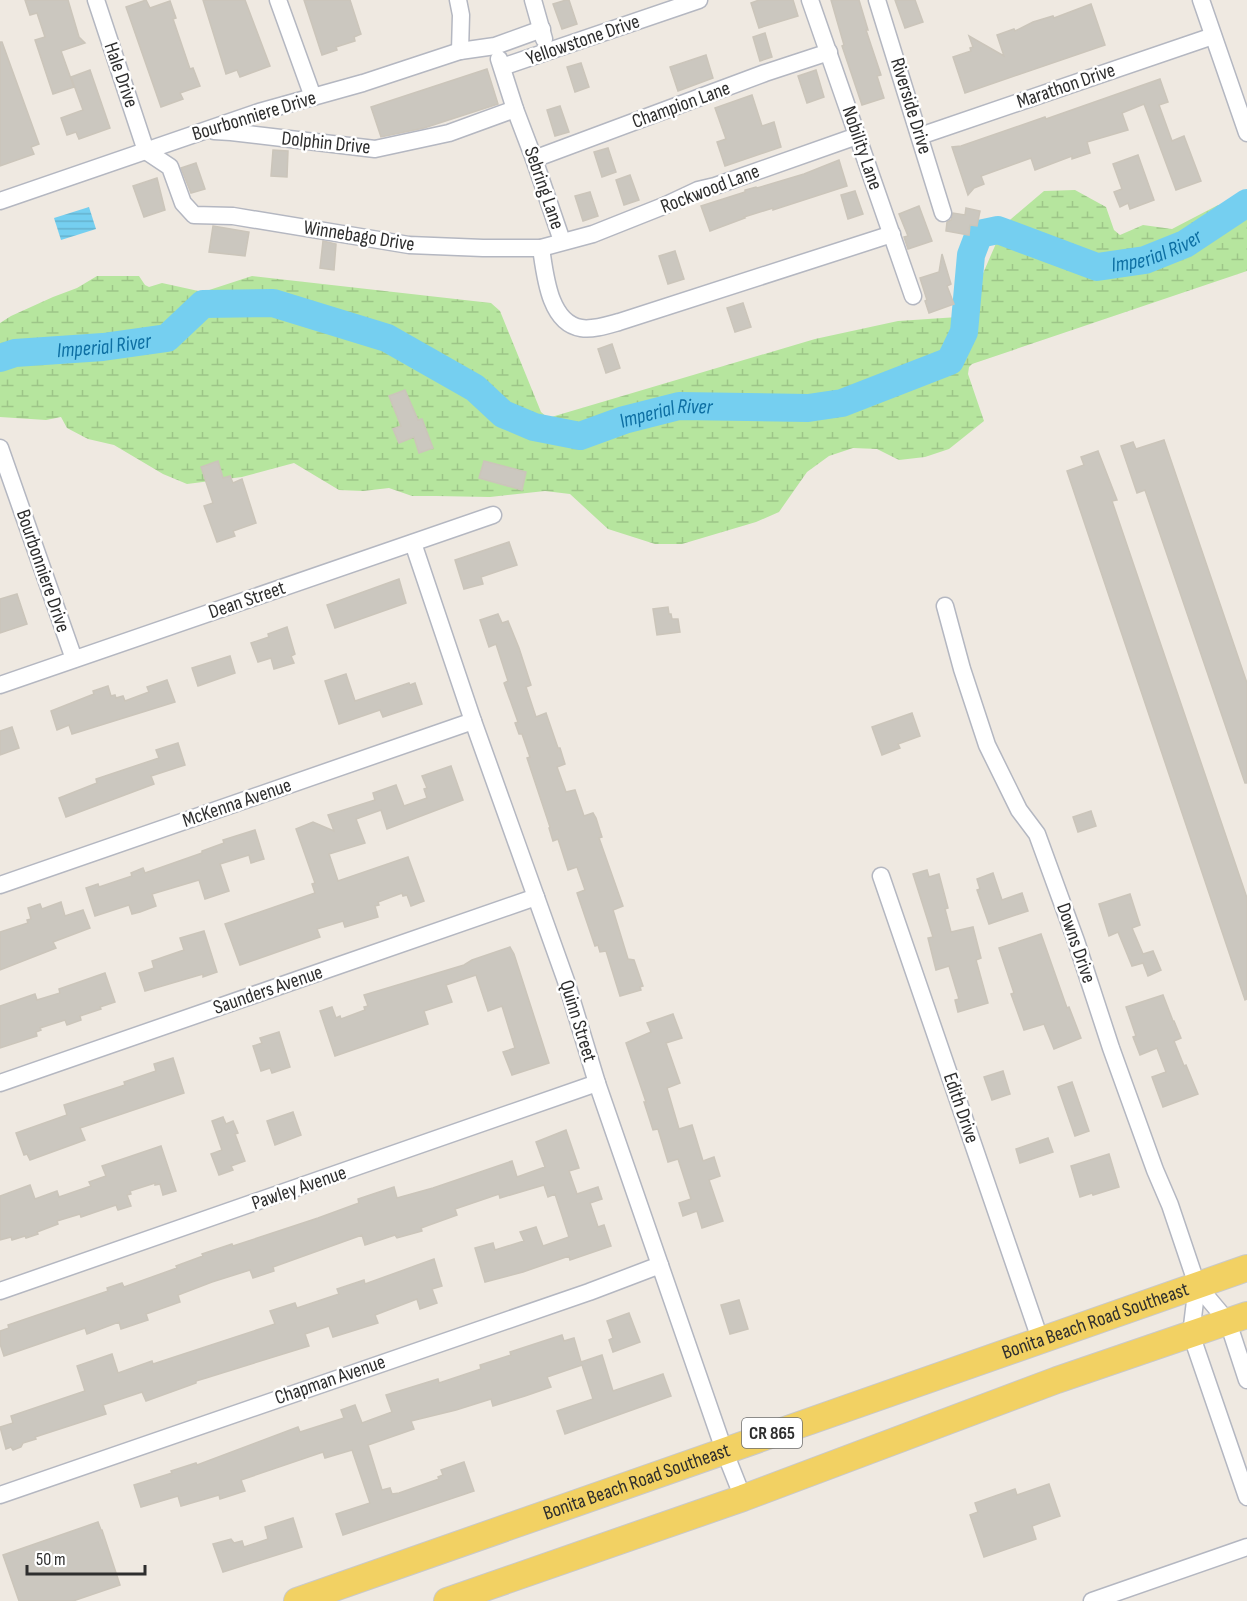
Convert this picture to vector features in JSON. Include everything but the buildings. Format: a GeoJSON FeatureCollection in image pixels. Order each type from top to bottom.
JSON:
{"type":"FeatureCollection","features":[{"type":"Feature","properties":{"kind":"main road","name":"Bonita Beach Road Southeast"},"geometry":{"type":"LineString","coordinates":[[297,1601],[1247,1268]]}},
{"type":"Feature","properties":{"kind":"main road","name":"CR 865"},"geometry":{"type":"LineString","coordinates":[[447,1601],[743,1498],[1057,1380],[1237,1319]]}},
{"type":"Feature","properties":{"kind":"street","name":"Hale Drive"},"geometry":{"type":"LineString","coordinates":[[96,0],[146,151]]}},
{"type":"Feature","properties":{"kind":"street"},"geometry":{"type":"LineString","coordinates":[[279,0],[313,97]]}},
{"type":"Feature","properties":{"kind":"street"},"geometry":{"type":"LineString","coordinates":[[458,0],[461,15],[460,51]]}},
{"type":"Feature","properties":{"kind":"street"},"geometry":{"type":"LineString","coordinates":[[532,0],[547,52]]}},
{"type":"Feature","properties":{"kind":"street","name":"Yellowstone Drive"},"geometry":{"type":"LineString","coordinates":[[502,67],[699,0]]}},
{"type":"Feature","properties":{"kind":"street","name":"Nobility Lane"},"geometry":{"type":"LineString","coordinates":[[810,0],[913,296]]}},
{"type":"Feature","properties":{"kind":"street","name":"Riverside Drive"},"geometry":{"type":"LineString","coordinates":[[877,0],[943,213]]}},
{"type":"Feature","properties":{"kind":"street"},"geometry":{"type":"LineString","coordinates":[[1201,0],[1247,133]]}},
{"type":"Feature","properties":{"kind":"street","name":"Yellowstone Drive"},"geometry":{"type":"LineString","coordinates":[[460,51],[495,46],[542,29]]}},
{"type":"Feature","properties":{"kind":"street","name":"Marathon Drive"},"geometry":{"type":"LineString","coordinates":[[920,136],[1213,36]]}},
{"type":"Feature","properties":{"kind":"street","name":"Sebring Lane"},"geometry":{"type":"LineString","coordinates":[[495,46],[515,110],[562,240],[541,248],[555,307],[564,321],[581,328],[619,322],[892,234]]}},
{"type":"Feature","properties":{"kind":"street","name":"Bourbonniere Drive"},"geometry":{"type":"LineString","coordinates":[[0,201],[259,112],[363,83],[460,51]]}},
{"type":"Feature","properties":{"kind":"street","name":"Champion Lane"},"geometry":{"type":"LineString","coordinates":[[534,159],[765,73],[829,52]]}},
{"type":"Feature","properties":{"kind":"street","name":"Dolphin Drive"},"geometry":{"type":"LineString","coordinates":[[204,131],[231,132],[375,149],[448,133],[515,110]]}},
{"type":"Feature","properties":{"kind":"street","name":"Rockwood Lane"},"geometry":{"type":"LineString","coordinates":[[562,240],[593,234],[698,190],[857,136]]}},
{"type":"Feature","properties":{"kind":"street","name":"Winnebago Drive"},"geometry":{"type":"LineString","coordinates":[[146,151],[170,167],[183,203],[194,215],[233,216],[409,245],[541,248]]}},
{"type":"Feature","properties":{"kind":"street","name":"Bourbonniere Drive"},"geometry":{"type":"LineString","coordinates":[[0,448],[74,659]]}},
{"type":"Feature","properties":{"kind":"street","name":"Dean Street"},"geometry":{"type":"LineString","coordinates":[[0,685],[493,515]]}},
{"type":"Feature","properties":{"kind":"street","name":"Quinn Street"},"geometry":{"type":"LineString","coordinates":[[413,543],[473,721],[566,981],[597,1083],[723,1450],[743,1498]]}},
{"type":"Feature","properties":{"kind":"street","name":"Downs Drive"},"geometry":{"type":"LineString","coordinates":[[945,606],[962,669],[987,744],[1019,810],[1037,834],[1197,1285]]}},
{"type":"Feature","properties":{"kind":"street","name":"McKenna Avenue"},"geometry":{"type":"LineString","coordinates":[[0,885],[473,721]]}},
{"type":"Feature","properties":{"kind":"street","name":"Edith Drive"},"geometry":{"type":"LineString","coordinates":[[881,876],[1040,1339]]}},
{"type":"Feature","properties":{"kind":"street","name":"Saunders Avenue"},"geometry":{"type":"LineString","coordinates":[[0,1083],[536,897]]}},
{"type":"Feature","properties":{"kind":"street","name":"Pawley Avenue"},"geometry":{"type":"LineString","coordinates":[[0,1291],[597,1083]]}},
{"type":"Feature","properties":{"kind":"street","name":"Chapman Avenue"},"geometry":{"type":"LineString","coordinates":[[0,1495],[660,1265]]}},
{"type":"Feature","properties":{"kind":"street"},"geometry":{"type":"LineString","coordinates":[[1197,1285],[1237,1319],[1247,1380]]}},
{"type":"Feature","properties":{"kind":"street"},"geometry":{"type":"LineString","coordinates":[[1197,1285],[1191,1334],[1247,1497]]}},
{"type":"Feature","properties":{"kind":"street"},"geometry":{"type":"LineString","coordinates":[[1092,1601],[1247,1547]]}},
{"type":"Feature","properties":{"kind":"green space"},"geometry":{"type":"Polygon","coordinates":[[[1075,190],[1106,207],[1114,230],[1120,235],[1143,225],[1172,229],[1218,205],[1247,205],[1247,271],[972,364],[968,374],[984,421],[949,449],[925,457],[899,460],[877,449],[853,448],[829,456],[807,472],[779,512],[756,522],[682,544],[655,544],[608,529],[570,494],[545,491],[490,497],[412,496],[389,488],[363,491],[339,490],[294,463],[242,477],[187,484],[163,474],[114,445],[88,439],[67,428],[61,417],[46,420],[0,417],[0,323],[11,316],[77,288],[97,276],[139,276],[149,287],[162,283],[203,292],[252,276],[491,303],[500,311],[541,412],[548,418],[815,339],[898,321],[958,317],[978,285],[1004,225],[1044,191],[1075,190]]]}},
{"type":"Feature","properties":{"kind":"water"},"geometry":{"type":"Polygon","coordinates":[[[89,207],[96,229],[61,240],[54,218],[89,207]]]}},
{"type":"Feature","properties":{"kind":"waterway","name":"Imperial River"},"geometry":{"type":"LineString","coordinates":[[0,358],[15,353],[103,347],[167,338],[203,304],[273,303],[387,338],[475,388],[503,414],[534,427],[580,436],[624,420],[679,406],[808,408],[842,403],[950,361],[964,332],[971,255],[979,234],[998,230],[1097,267],[1145,260],[1185,244],[1247,203]]}}]}
